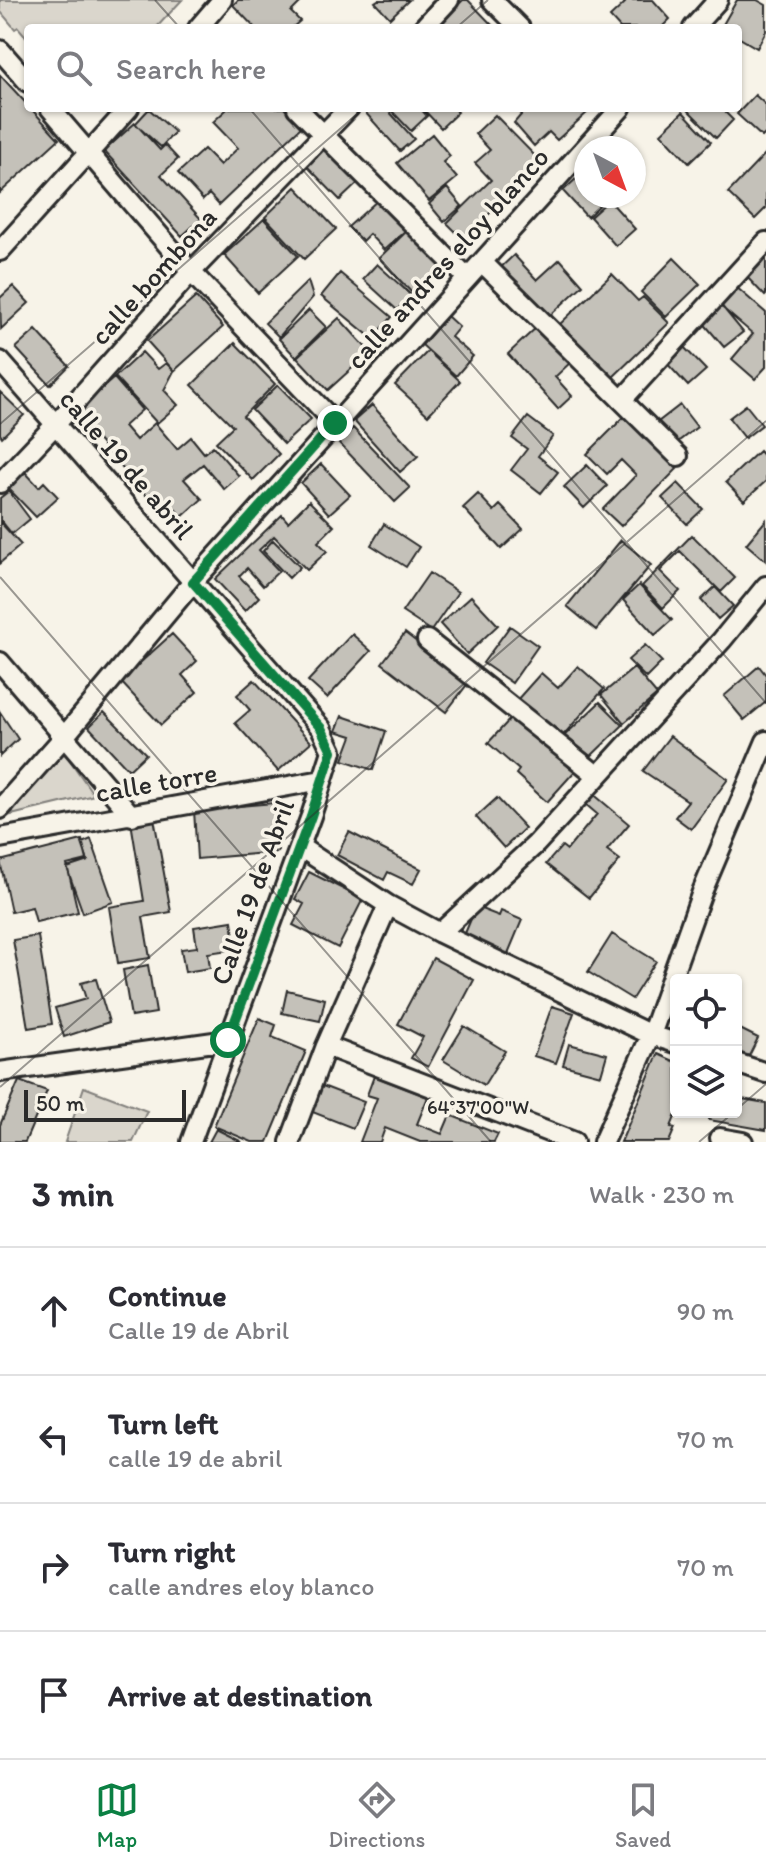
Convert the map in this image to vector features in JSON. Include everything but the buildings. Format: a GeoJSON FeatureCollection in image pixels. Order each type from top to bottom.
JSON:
{"type":"FeatureCollection","features":[{"type":"Feature","properties":{"kind":"street"},"geometry":{"type":"LineString","coordinates":[[208,18],[222,0]]}},
{"type":"Feature","properties":{"kind":"street"},"geometry":{"type":"LineString","coordinates":[[427,24],[449,0]]}},
{"type":"Feature","properties":{"kind":"street"},"geometry":{"type":"LineString","coordinates":[[492,0],[516,24]]}},
{"type":"Feature","properties":{"kind":"street"},"geometry":{"type":"LineString","coordinates":[[697,24],[718,0]]}},
{"type":"Feature","properties":{"kind":"street"},"geometry":{"type":"LineString","coordinates":[[0,50],[24,77]]}},
{"type":"Feature","properties":{"kind":"street"},"geometry":{"type":"LineString","coordinates":[[54,112],[191,272],[335,423]]}},
{"type":"Feature","properties":{"kind":"street"},"geometry":{"type":"LineString","coordinates":[[0,251],[126,112]]}},
{"type":"Feature","properties":{"kind":"street"},"geometry":{"type":"LineString","coordinates":[[301,112],[467,278]]}},
{"type":"Feature","properties":{"kind":"street","name":"calle bombona"},"geometry":{"type":"LineString","coordinates":[[0,483],[191,272],[345,112]]}},
{"type":"Feature","properties":{"kind":"street","name":"calle andres eloy blanco"},"geometry":{"type":"LineString","coordinates":[[0,809],[193,582],[482,262],[610,112]]}},
{"type":"Feature","properties":{"kind":"street"},"geometry":{"type":"LineString","coordinates":[[622,400],[766,242]]}},
{"type":"Feature","properties":{"kind":"street"},"geometry":{"type":"LineString","coordinates":[[482,262],[678,456]]}},
{"type":"Feature","properties":{"kind":"street","name":"calle 19 de abril"},"geometry":{"type":"LineString","coordinates":[[0,361],[321,728],[332,751]]}},
{"type":"Feature","properties":{"kind":"street"},"geometry":{"type":"LineString","coordinates":[[440,933],[536,844],[722,640],[766,586]]}},
{"type":"Feature","properties":{"kind":"street"},"geometry":{"type":"LineString","coordinates":[[427,640],[598,776]]}},
{"type":"Feature","properties":{"kind":"street"},"geometry":{"type":"LineString","coordinates":[[0,662],[132,816]]}},
{"type":"Feature","properties":{"kind":"street"},"geometry":{"type":"LineString","coordinates":[[603,1142],[651,1035],[702,892],[766,741]]}},
{"type":"Feature","properties":{"kind":"street","name":"Calle 19 de Abril"},"geometry":{"type":"LineString","coordinates":[[191,1142],[300,847],[332,751]]}},
{"type":"Feature","properties":{"kind":"street","name":"calle torre"},"geometry":{"type":"LineString","coordinates":[[0,838],[322,780]]}},
{"type":"Feature","properties":{"kind":"street"},"geometry":{"type":"LineString","coordinates":[[300,847],[388,905],[440,933],[651,1035],[670,1041]]}},
{"type":"Feature","properties":{"kind":"street"},"geometry":{"type":"LineString","coordinates":[[290,1142],[326,1046],[388,905]]}},
{"type":"Feature","properties":{"kind":"street"},"geometry":{"type":"LineString","coordinates":[[0,1072],[228,1040]]}},
{"type":"Feature","properties":{"kind":"street"},"geometry":{"type":"LineString","coordinates":[[326,1046],[574,1142]]}},
{"type":"Feature","properties":{"kind":"street"},"geometry":{"type":"LineString","coordinates":[[742,1064],[765,1068]]}},
{"type":"Feature","properties":{"kind":"street"},"geometry":{"type":"LineString","coordinates":[[720,1138],[743,1142]]}},
{"type":"Feature","properties":{"kind":"shaded area"},"geometry":{"type":"Polygon","coordinates":[[[0,0],[182,0],[160,24],[24,24],[24,34],[18,27],[15,29],[0,11],[0,0]]]}},
{"type":"Feature","properties":{"kind":"shaded area"},"geometry":{"type":"Polygon","coordinates":[[[62,749],[94,795],[11,815],[62,749]]]}},
{"type":"Feature","properties":{"kind":"shaded area"},"geometry":{"type":"Polygon","coordinates":[[[84,1087],[147,1111],[133,1142],[65,1142],[84,1087]]]}},
{"type":"Feature","properties":{"kind":"route"},"geometry":{"type":"LineString","coordinates":[[228,1040],[332,751],[321,728],[193,582],[335,423]]}}]}
